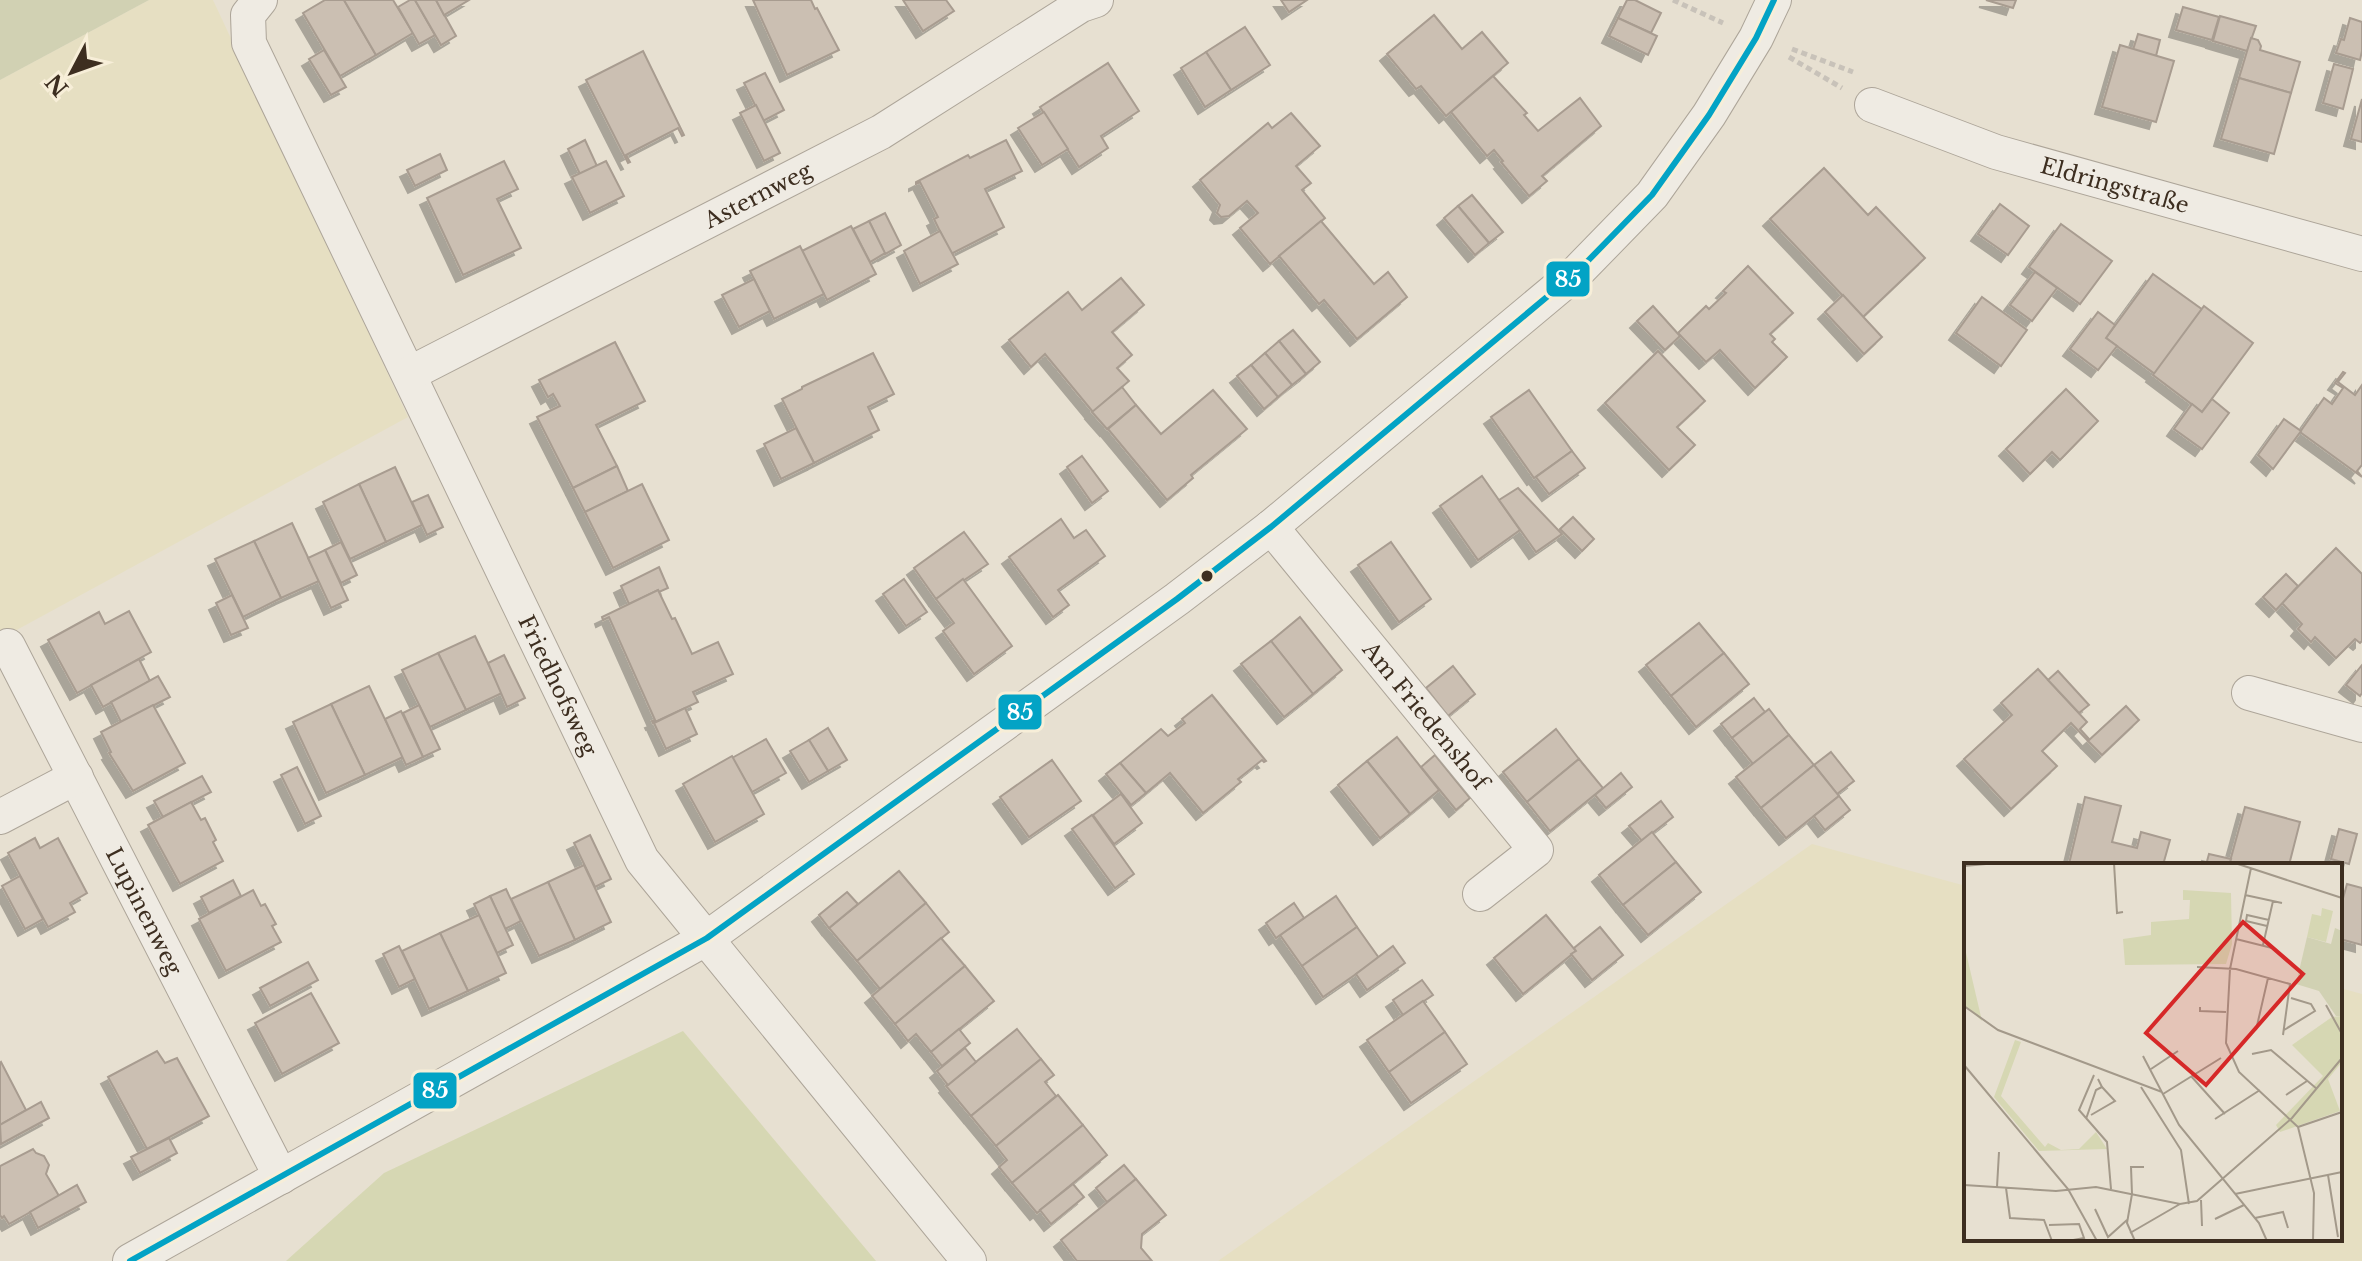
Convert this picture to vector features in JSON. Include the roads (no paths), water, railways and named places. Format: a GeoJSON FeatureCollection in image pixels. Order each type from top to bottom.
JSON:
{"type":"FeatureCollection","features":[{"type":"Feature","properties":{"kind":"street","name":"Friedhofsweg"},"geometry":{"type":"LineString","coordinates":[[260,0],[248,15],[249,43],[642,860],[969,1261]]}},
{"type":"Feature","properties":{"kind":"street","name":"Asternweg"},"geometry":{"type":"LineString","coordinates":[[409,374],[881,132],[1081,5],[1096,0]]}},
{"type":"Feature","properties":{"kind":"street"},"geometry":{"type":"LineString","coordinates":[[130,1261],[707,938],[1177,599],[1271,527],[1578,271],[1652,195],[1709,115],[1756,38],[1774,0]]}},
{"type":"Feature","properties":{"kind":"street","name":"Eldringstraße"},"geometry":{"type":"LineString","coordinates":[[1872,105],[1996,152],[2362,254]]}},
{"type":"Feature","properties":{"kind":"street","name":"Am Friedenshof"},"geometry":{"type":"LineString","coordinates":[[1271,527],[1536,850],[1480,894]]}},
{"type":"Feature","properties":{"kind":"street","name":"Lupinenweg"},"geometry":{"type":"LineString","coordinates":[[8,646],[281,1177]]}},
{"type":"Feature","properties":{"kind":"street"},"geometry":{"type":"LineString","coordinates":[[2249,693],[2362,725]]}},
{"type":"Feature","properties":{"kind":"street"},"geometry":{"type":"LineString","coordinates":[[0,817],[76,777]]}}]}
